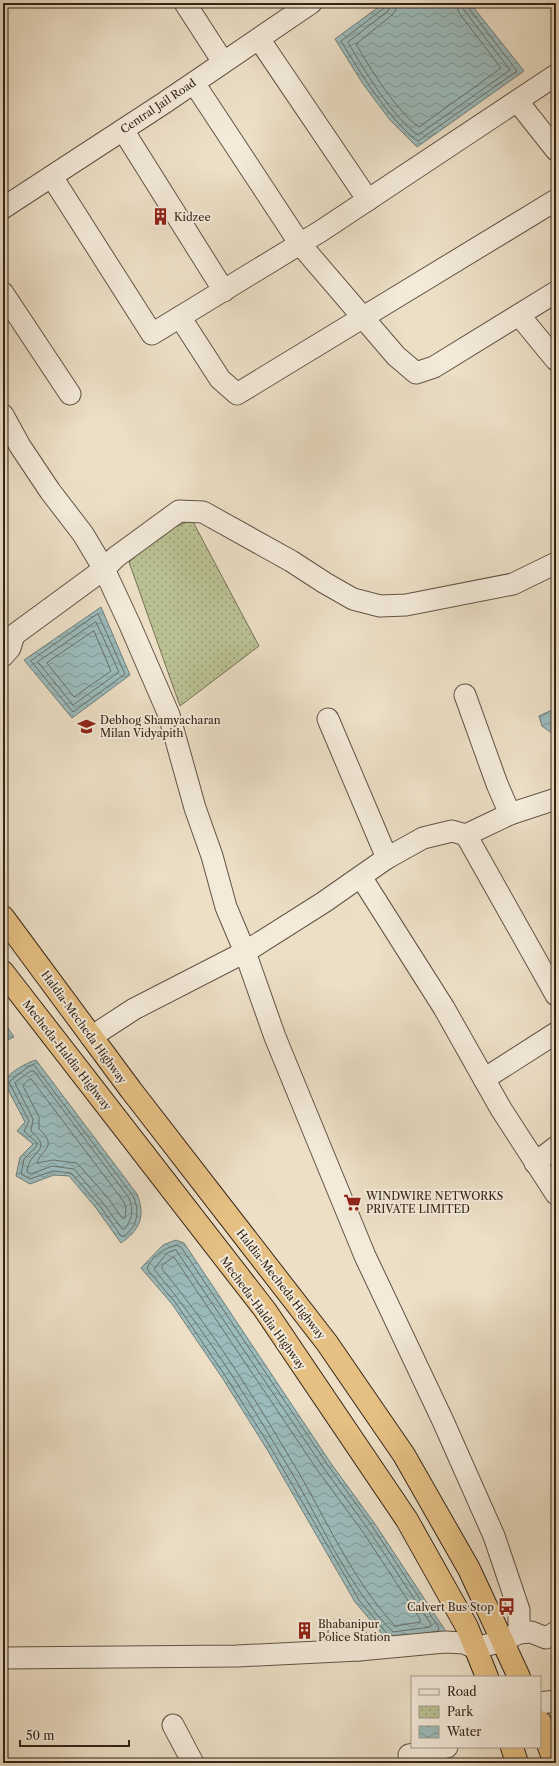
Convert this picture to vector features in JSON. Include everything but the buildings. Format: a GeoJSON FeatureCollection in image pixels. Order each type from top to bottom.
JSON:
{"type":"FeatureCollection","features":[{"type":"Feature","properties":{"kind":"highway","name":"Haldia-Mecheda Highway"},"geometry":{"type":"LineString","coordinates":[[3,917],[131,1090],[327,1342],[404,1455],[469,1569],[511,1637],[520,1676]]}},
{"type":"Feature","properties":{"kind":"highway","name":"Mecheda-Haldia Highway"},"geometry":{"type":"LineString","coordinates":[[3,972],[265,1310],[407,1520],[467,1627],[487,1676]]}},
{"type":"Feature","properties":{"kind":"highway"},"geometry":{"type":"LineString","coordinates":[[541,1725],[555,1763]]}},
{"type":"Feature","properties":{"kind":"highway"},"geometry":{"type":"LineString","coordinates":[[512,1748],[517,1763]]}},
{"type":"Feature","properties":{"kind":"street"},"geometry":{"type":"LineString","coordinates":[[185,3],[224,62]]}},
{"type":"Feature","properties":{"kind":"street","name":"Central Jail Road"},"geometry":{"type":"LineString","coordinates":[[3,208],[194,83],[307,4]]}},
{"type":"Feature","properties":{"kind":"street"},"geometry":{"type":"LineString","coordinates":[[259,39],[368,200]]}},
{"type":"Feature","properties":{"kind":"street"},"geometry":{"type":"LineString","coordinates":[[52,177],[152,334],[300,244],[518,102],[556,75]]}},
{"type":"Feature","properties":{"kind":"street"},"geometry":{"type":"LineString","coordinates":[[194,83],[300,244],[396,356],[416,373],[434,367],[556,292]]}},
{"type":"Feature","properties":{"kind":"street"},"geometry":{"type":"LineString","coordinates":[[518,102],[556,150]]}},
{"type":"Feature","properties":{"kind":"street"},"geometry":{"type":"LineString","coordinates":[[122,130],[224,291]]}},
{"type":"Feature","properties":{"kind":"street"},"geometry":{"type":"LineString","coordinates":[[180,317],[220,379],[237,394],[556,200]]}},
{"type":"Feature","properties":{"kind":"street"},"geometry":{"type":"LineString","coordinates":[[3,293],[70,394]]}},
{"type":"Feature","properties":{"kind":"street"},"geometry":{"type":"LineString","coordinates":[[519,315],[556,360]]}},
{"type":"Feature","properties":{"kind":"street"},"geometry":{"type":"LineString","coordinates":[[3,415],[20,446],[50,491],[83,534],[104,569],[168,715],[195,808],[212,856],[226,907],[245,952],[275,1037],[365,1256],[442,1420],[494,1536],[520,1610],[511,1637]]}},
{"type":"Feature","properties":{"kind":"street"},"geometry":{"type":"LineString","coordinates":[[3,656],[10,648],[14,635],[104,569],[116,557],[179,511],[203,512],[291,561],[348,596],[380,606],[406,605],[513,584],[556,563]]}},
{"type":"Feature","properties":{"kind":"street"},"geometry":{"type":"LineString","coordinates":[[465,695],[497,784],[510,814]]}},
{"type":"Feature","properties":{"kind":"street"},"geometry":{"type":"LineString","coordinates":[[328,719],[387,858]]}},
{"type":"Feature","properties":{"kind":"street"},"geometry":{"type":"LineString","coordinates":[[91,1037],[134,1009],[245,952],[361,877],[387,858],[423,838],[452,831],[466,834],[510,814],[556,799]]}},
{"type":"Feature","properties":{"kind":"street"},"geometry":{"type":"LineString","coordinates":[[466,834],[556,995]]}},
{"type":"Feature","properties":{"kind":"street"},"geometry":{"type":"LineString","coordinates":[[361,877],[444,1008],[484,1079],[535,1164],[556,1194]]}},
{"type":"Feature","properties":{"kind":"street"},"geometry":{"type":"LineString","coordinates":[[484,1079],[556,1033]]}},
{"type":"Feature","properties":{"kind":"street"},"geometry":{"type":"LineString","coordinates":[[535,1164],[556,1147]]}},
{"type":"Feature","properties":{"kind":"street"},"geometry":{"type":"LineString","coordinates":[[339,1632],[355,1633],[356,1647],[359,1650]]}},
{"type":"Feature","properties":{"kind":"street"},"geometry":{"type":"LineString","coordinates":[[3,1658],[237,1656],[359,1650],[445,1642],[464,1643],[475,1648],[531,1632],[546,1638],[556,1632]]}},
{"type":"Feature","properties":{"kind":"street"},"geometry":{"type":"LineString","coordinates":[[541,1703],[556,1701]]}},
{"type":"Feature","properties":{"kind":"street"},"geometry":{"type":"LineString","coordinates":[[173,1725],[193,1763]]}},
{"type":"Feature","properties":{"kind":"street"},"geometry":{"type":"LineString","coordinates":[[410,1763],[409,1755],[441,1748]]}},
{"type":"Feature","properties":{"kind":"green space"},"geometry":{"type":"Polygon","coordinates":[[[192,520],[259,646],[180,706],[129,562],[161,533],[192,520]]]}},
{"type":"Feature","properties":{"kind":"water"},"geometry":{"type":"Polygon","coordinates":[[[384,3],[470,3],[524,71],[417,147],[390,120],[363,84],[335,39],[384,3]]]}},
{"type":"Feature","properties":{"kind":"water"},"geometry":{"type":"Polygon","coordinates":[[[101,607],[130,675],[72,718],[24,660],[101,607]]]}},
{"type":"Feature","properties":{"kind":"water"},"geometry":{"type":"Polygon","coordinates":[[[556,708],[556,736],[542,726],[539,716],[556,708]]]}},
{"type":"Feature","properties":{"kind":"water"},"geometry":{"type":"Polygon","coordinates":[[[3,1021],[14,1037],[3,1042],[3,1021]]]}},
{"type":"Feature","properties":{"kind":"water"},"geometry":{"type":"Polygon","coordinates":[[[36,1060],[137,1194],[141,1209],[140,1222],[133,1233],[121,1243],[96,1208],[69,1176],[54,1175],[30,1184],[16,1176],[20,1157],[33,1144],[17,1131],[25,1122],[4,1082],[6,1078],[18,1068],[36,1060]]]}},
{"type":"Feature","properties":{"kind":"water"},"geometry":{"type":"Polygon","coordinates":[[[176,1240],[184,1243],[330,1462],[375,1524],[447,1633],[389,1642],[355,1602],[268,1451],[223,1379],[172,1304],[141,1268],[163,1245],[176,1240]]]}},
{"type":"Feature","properties":{"kind":"place","name":"Kidzee"},"geometry":{"type":"Point","coordinates":[161,217]}},
{"type":"Feature","properties":{"kind":"place","name":"Debhog Shamyacharan Milan Vidyapith"},"geometry":{"type":"Point","coordinates":[87,726]}},
{"type":"Feature","properties":{"kind":"place","name":"WINDWIRE NETWORKS PRIVATE LIMITED"},"geometry":{"type":"Point","coordinates":[353,1202]}},
{"type":"Feature","properties":{"kind":"place","name":"Calvert Bus Stop"},"geometry":{"type":"Point","coordinates":[507,1607]}},
{"type":"Feature","properties":{"kind":"place","name":"Bhabanipur Police Station"},"geometry":{"type":"Point","coordinates":[305,1630]}}]}
